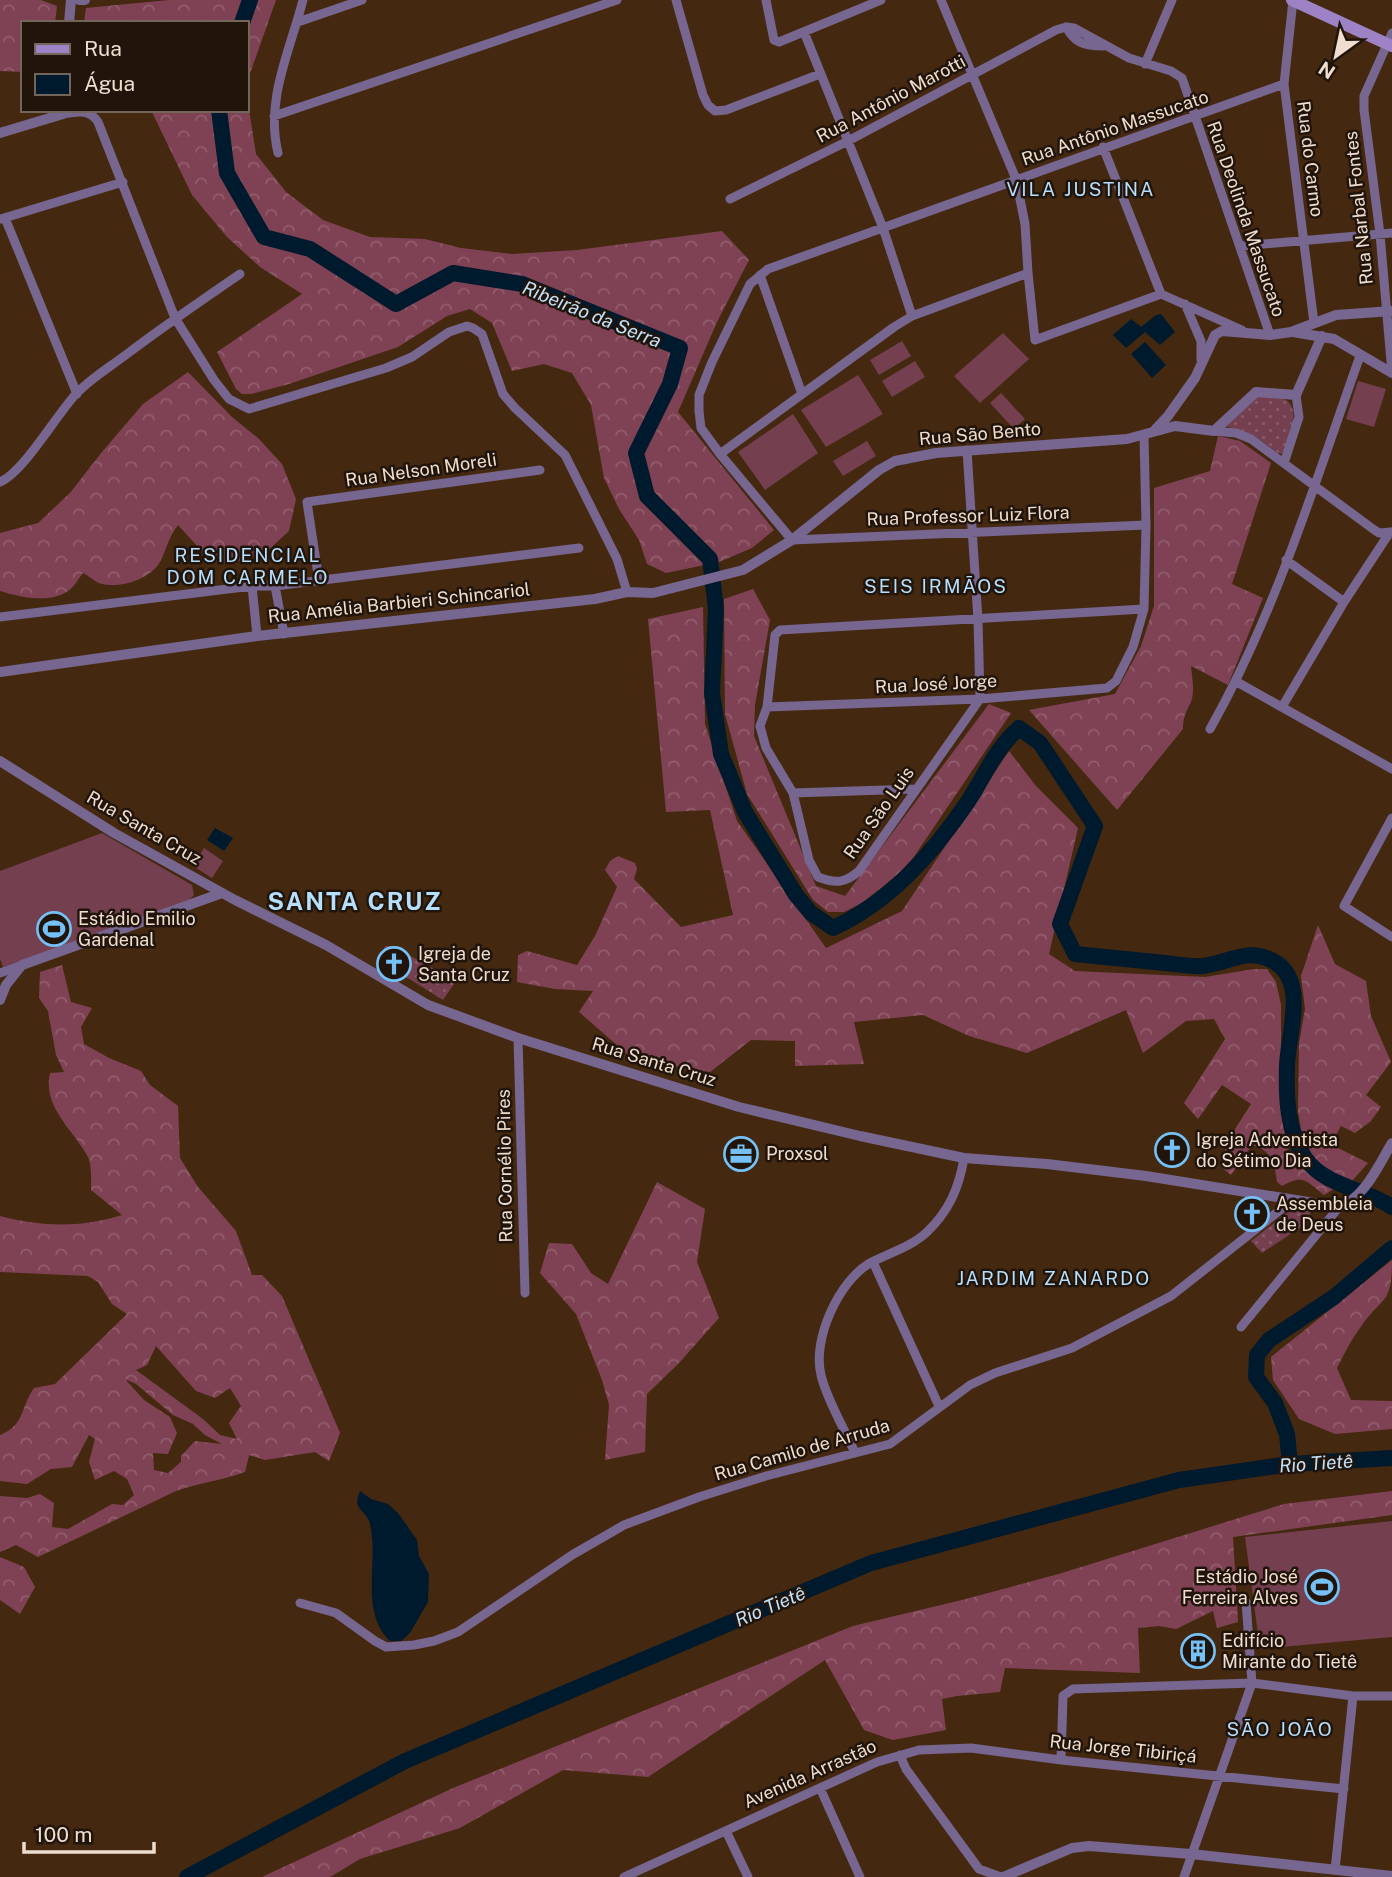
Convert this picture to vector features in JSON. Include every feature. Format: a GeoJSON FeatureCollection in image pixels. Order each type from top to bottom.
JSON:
{"type":"FeatureCollection","features":[{"type":"Feature","properties":{"kind":"main road"},"geometry":{"type":"LineString","coordinates":[[1293,0],[1316,5],[1390,41]]}},
{"type":"Feature","properties":{"kind":"street"},"geometry":{"type":"LineString","coordinates":[[69,21],[71,0]]}},
{"type":"Feature","properties":{"kind":"street"},"geometry":{"type":"LineString","coordinates":[[79,0],[85,0]]}},
{"type":"Feature","properties":{"kind":"street"},"geometry":{"type":"LineString","coordinates":[[278,153],[274,116],[276,92],[303,0]]}},
{"type":"Feature","properties":{"kind":"street"},"geometry":{"type":"LineString","coordinates":[[298,22],[362,0]]}},
{"type":"Feature","properties":{"kind":"street"},"geometry":{"type":"LineString","coordinates":[[274,116],[617,0]]}},
{"type":"Feature","properties":{"kind":"street"},"geometry":{"type":"LineString","coordinates":[[676,0],[703,95],[715,111],[726,110],[821,74]]}},
{"type":"Feature","properties":{"kind":"street"},"geometry":{"type":"LineString","coordinates":[[766,0],[774,40],[779,42],[881,0]]}},
{"type":"Feature","properties":{"kind":"street"},"geometry":{"type":"LineString","coordinates":[[941,0],[1016,179],[1025,224],[1035,340],[1161,294],[1253,335]]}},
{"type":"Feature","properties":{"kind":"street"},"geometry":{"type":"LineString","coordinates":[[1145,64],[1172,0]]}},
{"type":"Feature","properties":{"kind":"street","name":"Rua do Carmo"},"geometry":{"type":"LineString","coordinates":[[1293,0],[1284,85],[1314,323]]}},
{"type":"Feature","properties":{"kind":"street","name":"Rua Antônio Marotti"},"geometry":{"type":"LineString","coordinates":[[730,199],[848,141],[973,73],[1066,27],[1094,38],[1102,46],[1179,75]]}},
{"type":"Feature","properties":{"kind":"street"},"geometry":{"type":"LineString","coordinates":[[804,33],[883,228],[912,316]]}},
{"type":"Feature","properties":{"kind":"street","name":"Rua Narbal Fontes"},"geometry":{"type":"LineString","coordinates":[[1390,41],[1364,96],[1364,110],[1380,234],[1392,373]]}},
{"type":"Feature","properties":{"kind":"street","name":"Rua Deolinda Massucato"},"geometry":{"type":"LineString","coordinates":[[1179,75],[1270,335]]}},
{"type":"Feature","properties":{"kind":"street","name":"Rua Antônio Massucato"},"geometry":{"type":"LineString","coordinates":[[760,275],[768,269],[1103,147],[1284,85]]}},
{"type":"Feature","properties":{"kind":"street"},"geometry":{"type":"LineString","coordinates":[[0,133],[63,112]]}},
{"type":"Feature","properties":{"kind":"street"},"geometry":{"type":"LineString","coordinates":[[88,112],[99,122],[175,318],[229,400],[249,409],[386,368],[412,357],[459,328],[467,326],[479,331],[503,394],[514,408],[565,455],[617,559],[627,592]]}},
{"type":"Feature","properties":{"kind":"street"},"geometry":{"type":"LineString","coordinates":[[1103,147],[1161,294]]}},
{"type":"Feature","properties":{"kind":"street"},"geometry":{"type":"LineString","coordinates":[[77,394],[3,219],[123,182]]}},
{"type":"Feature","properties":{"kind":"street"},"geometry":{"type":"LineString","coordinates":[[1240,246],[1392,233]]}},
{"type":"Feature","properties":{"kind":"street"},"geometry":{"type":"LineString","coordinates":[[720,454],[912,316],[1028,273]]}},
{"type":"Feature","properties":{"kind":"street"},"geometry":{"type":"LineString","coordinates":[[0,482],[20,467],[63,408],[85,385],[240,274]]}},
{"type":"Feature","properties":{"kind":"street"},"geometry":{"type":"LineString","coordinates":[[792,540],[701,428],[699,395],[750,284],[760,275],[802,394]]}},
{"type":"Feature","properties":{"kind":"street"},"geometry":{"type":"LineString","coordinates":[[1184,303],[1200,341],[1200,367]]}},
{"type":"Feature","properties":{"kind":"street"},"geometry":{"type":"LineString","coordinates":[[1155,430],[1195,378],[1215,335],[1222,331],[1270,335],[1291,332],[1336,315],[1388,311]]}},
{"type":"Feature","properties":{"kind":"street"},"geometry":{"type":"LineString","coordinates":[[1291,332],[1334,339],[1392,373]]}},
{"type":"Feature","properties":{"kind":"street"},"geometry":{"type":"LineString","coordinates":[[1284,463],[1299,417],[1296,395],[1322,336]]}},
{"type":"Feature","properties":{"kind":"street"},"geometry":{"type":"LineString","coordinates":[[1210,729],[1237,682],[1265,617],[1360,356]]}},
{"type":"Feature","properties":{"kind":"street"},"geometry":{"type":"LineString","coordinates":[[1214,431],[1256,391],[1296,395]]}},
{"type":"Feature","properties":{"kind":"street"},"geometry":{"type":"LineString","coordinates":[[1155,430],[1175,426],[1245,436],[1379,533],[1391,532]]}},
{"type":"Feature","properties":{"kind":"street","name":"Rua São Bento"},"geometry":{"type":"LineString","coordinates":[[792,540],[879,470],[895,461],[967,450],[1096,442],[1144,435],[1155,430]]}},
{"type":"Feature","properties":{"kind":"street"},"geometry":{"type":"LineString","coordinates":[[978,620],[1144,609],[1144,435]]}},
{"type":"Feature","properties":{"kind":"street"},"geometry":{"type":"LineString","coordinates":[[967,450],[978,620],[980,699]]}},
{"type":"Feature","properties":{"kind":"street","name":"Rua Nelson Moreli"},"geometry":{"type":"LineString","coordinates":[[319,581],[307,502],[540,470]]}},
{"type":"Feature","properties":{"kind":"street","name":"Rua Professor Luiz Flora"},"geometry":{"type":"LineString","coordinates":[[792,540],[1146,525]]}},
{"type":"Feature","properties":{"kind":"street"},"geometry":{"type":"LineString","coordinates":[[1282,707],[1344,602],[1391,532]]}},
{"type":"Feature","properties":{"kind":"street","name":"Rua Amélia Barbieri Schincariol"},"geometry":{"type":"LineString","coordinates":[[0,672],[257,636],[595,599],[627,592],[653,593],[743,570],[792,540]]}},
{"type":"Feature","properties":{"kind":"street"},"geometry":{"type":"LineString","coordinates":[[0,617],[579,548]]}},
{"type":"Feature","properties":{"kind":"street"},"geometry":{"type":"LineString","coordinates":[[1286,560],[1344,602]]}},
{"type":"Feature","properties":{"kind":"street"},"geometry":{"type":"LineString","coordinates":[[252,586],[257,636]]}},
{"type":"Feature","properties":{"kind":"street"},"geometry":{"type":"LineString","coordinates":[[275,586],[284,634]]}},
{"type":"Feature","properties":{"kind":"street","name":"Rua José Jorge"},"geometry":{"type":"LineString","coordinates":[[767,707],[980,699],[1107,688],[1116,681],[1133,647],[1144,609]]}},
{"type":"Feature","properties":{"kind":"street","name":"Rua São Luis"},"geometry":{"type":"LineString","coordinates":[[978,620],[787,628],[775,635],[767,707],[760,726],[766,748],[793,793],[809,860],[818,877],[838,883],[859,871],[980,699]]}},
{"type":"Feature","properties":{"kind":"street"},"geometry":{"type":"LineString","coordinates":[[1237,682],[1392,769]]}},
{"type":"Feature","properties":{"kind":"street","name":"Rua Santa Cruz"},"geometry":{"type":"LineString","coordinates":[[0,761],[114,833],[222,893],[326,945],[428,1005],[519,1038],[761,1112],[964,1158],[1047,1164],[1146,1176],[1339,1207]]}},
{"type":"Feature","properties":{"kind":"street"},"geometry":{"type":"LineString","coordinates":[[793,793],[915,789]]}},
{"type":"Feature","properties":{"kind":"street"},"geometry":{"type":"LineString","coordinates":[[1392,818],[1344,906],[1392,937]]}},
{"type":"Feature","properties":{"kind":"street"},"geometry":{"type":"LineString","coordinates":[[0,972],[222,893]]}},
{"type":"Feature","properties":{"kind":"street"},"geometry":{"type":"LineString","coordinates":[[0,1000],[6,985],[22,965]]}},
{"type":"Feature","properties":{"kind":"street","name":"Rua Cornélio Pires"},"geometry":{"type":"LineString","coordinates":[[519,1038],[525,1293]]}},
{"type":"Feature","properties":{"kind":"street"},"geometry":{"type":"LineString","coordinates":[[1241,1328],[1339,1207],[1367,1183],[1392,1143]]}},
{"type":"Feature","properties":{"kind":"street"},"geometry":{"type":"LineString","coordinates":[[855,1453],[821,1376],[820,1348],[825,1328],[840,1293],[855,1275],[873,1262],[911,1243],[939,1220],[960,1181],[964,1158]]}},
{"type":"Feature","properties":{"kind":"street","name":"Rua Camilo de Arruda"},"geometry":{"type":"LineString","coordinates":[[300,1603],[335,1613],[386,1647],[395,1648],[434,1641],[458,1632],[572,1555],[624,1525],[753,1480],[899,1440],[939,1406],[970,1385],[995,1373],[1072,1348],[1171,1296],[1293,1200]]}},
{"type":"Feature","properties":{"kind":"street"},"geometry":{"type":"LineString","coordinates":[[873,1262],[939,1406]]}},
{"type":"Feature","properties":{"kind":"street"},"geometry":{"type":"LineString","coordinates":[[1184,1877],[1252,1683],[1246,1602]]}},
{"type":"Feature","properties":{"kind":"street"},"geometry":{"type":"LineString","coordinates":[[1061,1760],[1063,1696],[1073,1689],[1252,1683],[1353,1696],[1392,1696]]}},
{"type":"Feature","properties":{"kind":"street"},"geometry":{"type":"LineString","coordinates":[[1335,1870],[1353,1696]]}},
{"type":"Feature","properties":{"kind":"street","name":"Rua Jorge Tibiriçá"},"geometry":{"type":"LineString","coordinates":[[900,1755],[919,1750],[971,1748],[1344,1789]]}},
{"type":"Feature","properties":{"kind":"street","name":"Avenida Arrastão"},"geometry":{"type":"LineString","coordinates":[[631,1876],[821,1788],[900,1755],[906,1769],[979,1869],[1002,1877],[1072,1848],[1089,1846],[1392,1876]]}},
{"type":"Feature","properties":{"kind":"street"},"geometry":{"type":"LineString","coordinates":[[821,1788],[860,1877]]}},
{"type":"Feature","properties":{"kind":"street"},"geometry":{"type":"LineString","coordinates":[[726,1831],[748,1877]]}},
{"type":"Feature","properties":{"kind":"green space"},"geometry":{"type":"Polygon","coordinates":[[[0,0],[41,0],[57,6],[55,21],[21,21],[21,72],[0,71],[0,0]]]}},
{"type":"Feature","properties":{"kind":"green space"},"geometry":{"type":"Polygon","coordinates":[[[169,0],[276,0],[248,79],[248,21],[84,21],[86,8],[169,0]]]}},
{"type":"Feature","properties":{"kind":"green space"},"geometry":{"type":"Polygon","coordinates":[[[248,103],[256,154],[286,192],[323,220],[370,237],[425,239],[461,248],[512,254],[577,250],[722,231],[749,260],[717,322],[678,412],[774,530],[752,548],[719,562],[666,573],[647,564],[639,540],[619,509],[604,478],[591,405],[572,373],[544,364],[512,371],[492,323],[470,309],[447,316],[398,347],[289,384],[242,394],[236,389],[217,352],[302,294],[260,267],[227,237],[192,195],[152,112],[248,112],[248,103]]]}},
{"type":"Feature","properties":{"kind":"green space"},"geometry":{"type":"Polygon","coordinates":[[[188,372],[282,464],[296,499],[289,531],[264,554],[225,563],[210,560],[178,525],[158,565],[133,582],[102,584],[83,573],[70,589],[52,597],[25,597],[0,591],[0,533],[38,523],[70,493],[143,404],[188,372]]]}},
{"type":"Feature","properties":{"kind":"green space"},"geometry":{"type":"Polygon","coordinates":[[[1218,436],[1240,441],[1271,463],[1232,584],[1263,598],[1228,685],[1191,666],[1193,693],[1183,729],[1117,810],[1029,710],[1115,694],[1141,646],[1154,606],[1154,488],[1210,471],[1218,436]]]}},
{"type":"Feature","properties":{"kind":"green space"},"geometry":{"type":"Polygon","coordinates":[[[753,589],[770,620],[755,705],[754,736],[816,886],[845,896],[989,704],[1011,713],[907,867],[862,903],[844,912],[828,912],[813,900],[747,794],[725,714],[724,599],[753,589]]]}},
{"type":"Feature","properties":{"kind":"green space"},"geometry":{"type":"Polygon","coordinates":[[[703,607],[705,724],[737,821],[826,948],[902,911],[1009,751],[1036,786],[1078,828],[1049,954],[1075,971],[1205,977],[1267,969],[1276,982],[1281,1005],[1281,1084],[1288,1154],[1317,1178],[1337,1187],[1324,1195],[1300,1180],[1282,1186],[1277,1182],[1268,1154],[1252,1145],[1231,1175],[1221,1167],[1228,1140],[1251,1104],[1222,1085],[1198,1119],[1184,1103],[1225,1039],[1214,1019],[1186,1021],[1143,1053],[1126,1010],[1027,1053],[969,1036],[923,1015],[854,1022],[864,1064],[795,1066],[795,1041],[751,1040],[710,1072],[634,1060],[579,1012],[593,991],[555,989],[517,982],[518,955],[527,951],[577,965],[595,936],[617,887],[605,870],[610,861],[618,856],[635,863],[637,869],[634,879],[681,927],[733,915],[710,810],[666,812],[648,619],[703,607]]]}},
{"type":"Feature","properties":{"kind":"green space"},"geometry":{"type":"Polygon","coordinates":[[[1318,925],[1335,964],[1366,981],[1371,1016],[1391,1062],[1366,1095],[1381,1107],[1371,1121],[1355,1133],[1341,1126],[1332,1142],[1338,1148],[1368,1163],[1352,1181],[1322,1168],[1308,1151],[1298,1111],[1299,1043],[1305,1009],[1301,976],[1318,925]]]}},
{"type":"Feature","properties":{"kind":"green space"},"geometry":{"type":"Polygon","coordinates":[[[62,965],[71,1002],[92,1008],[81,1027],[84,1044],[141,1071],[150,1085],[178,1106],[180,1158],[198,1187],[236,1231],[252,1275],[262,1275],[282,1296],[340,1433],[329,1461],[315,1452],[265,1460],[249,1455],[245,1472],[176,1491],[38,1557],[16,1545],[0,1552],[0,1496],[27,1498],[40,1494],[54,1503],[52,1527],[68,1529],[112,1504],[123,1505],[134,1495],[127,1479],[114,1471],[95,1480],[89,1462],[95,1439],[89,1435],[72,1467],[51,1469],[27,1484],[0,1481],[0,1435],[18,1421],[34,1388],[55,1384],[127,1314],[112,1304],[98,1282],[88,1276],[0,1272],[0,1216],[46,1224],[76,1224],[122,1215],[91,1190],[88,1157],[61,1118],[51,1097],[50,1073],[64,1072],[56,1055],[48,1011],[39,998],[40,972],[62,965]],[[156,1346],[147,1365],[136,1370],[203,1419],[220,1435],[237,1439],[229,1423],[241,1406],[230,1388],[215,1398],[196,1391],[156,1346]],[[125,1379],[144,1400],[170,1417],[177,1433],[168,1454],[153,1453],[154,1470],[168,1473],[181,1462],[181,1456],[195,1441],[222,1444],[205,1435],[193,1424],[173,1415],[136,1384],[125,1379]]]}},
{"type":"Feature","properties":{"kind":"green space"},"geometry":{"type":"Polygon","coordinates":[[[657,1182],[705,1209],[697,1262],[719,1318],[647,1394],[645,1452],[605,1460],[609,1405],[602,1380],[576,1314],[540,1273],[549,1243],[572,1244],[591,1273],[608,1284],[657,1182]]]}},
{"type":"Feature","properties":{"kind":"green space"},"geometry":{"type":"Polygon","coordinates":[[[1392,1260],[1388,1293],[1357,1333],[1337,1368],[1351,1400],[1392,1401],[1392,1429],[1335,1434],[1299,1419],[1273,1380],[1271,1357],[1392,1260]]]}},
{"type":"Feature","properties":{"kind":"green space"},"geometry":{"type":"Polygon","coordinates":[[[1392,1491],[1392,1515],[1233,1537],[1238,1622],[1217,1628],[1213,1611],[1176,1629],[1159,1626],[1138,1628],[1140,1673],[1005,1668],[1000,1692],[942,1699],[946,1730],[893,1740],[864,1730],[825,1660],[648,1777],[563,1770],[460,1828],[360,1859],[330,1877],[262,1877],[453,1788],[853,1626],[1062,1573],[1284,1504],[1392,1491]]]}},
{"type":"Feature","properties":{"kind":"green space"},"geometry":{"type":"Polygon","coordinates":[[[0,1557],[24,1567],[35,1587],[20,1614],[0,1600],[0,1557]]]}},
{"type":"Feature","properties":{"kind":"shaded area"},"geometry":{"type":"Polygon","coordinates":[[[1003,333],[1029,359],[980,403],[954,376],[1003,333]]]}},
{"type":"Feature","properties":{"kind":"shaded area"},"geometry":{"type":"Polygon","coordinates":[[[902,341],[911,356],[879,375],[870,360],[902,341]]]}},
{"type":"Feature","properties":{"kind":"shaded area"},"geometry":{"type":"Polygon","coordinates":[[[915,361],[925,377],[892,397],[882,381],[915,361]]]}},
{"type":"Feature","properties":{"kind":"shaded area"},"geometry":{"type":"Polygon","coordinates":[[[858,375],[883,414],[826,447],[801,410],[858,375]]]}},
{"type":"Feature","properties":{"kind":"shaded area"},"geometry":{"type":"Polygon","coordinates":[[[1358,381],[1386,389],[1374,427],[1346,419],[1358,381]]]}},
{"type":"Feature","properties":{"kind":"shaded area"},"geometry":{"type":"Polygon","coordinates":[[[1001,393],[1025,419],[1014,429],[990,403],[1001,393]]]}},
{"type":"Feature","properties":{"kind":"shaded area"},"geometry":{"type":"Polygon","coordinates":[[[1257,397],[1280,398],[1291,405],[1292,426],[1282,454],[1254,436],[1226,426],[1257,397]]]}},
{"type":"Feature","properties":{"kind":"shaded area"},"geometry":{"type":"Polygon","coordinates":[[[793,414],[818,453],[765,490],[738,452],[793,414]]]}},
{"type":"Feature","properties":{"kind":"shaded area"},"geometry":{"type":"Polygon","coordinates":[[[867,441],[876,456],[843,476],[833,461],[867,441]]]}},
{"type":"Feature","properties":{"kind":"shaded area","name":"Estádio Emilio Gardenal"},"geometry":{"type":"Polygon","coordinates":[[[102,833],[192,885],[194,895],[189,900],[3,967],[0,959],[0,871],[102,833]]]}},
{"type":"Feature","properties":{"kind":"shaded area"},"geometry":{"type":"Polygon","coordinates":[[[204,848],[223,861],[212,878],[193,866],[204,848]]]}},
{"type":"Feature","properties":{"kind":"shaded area"},"geometry":{"type":"Polygon","coordinates":[[[385,946],[392,946],[456,981],[443,1000],[411,980],[377,964],[385,946]]]}},
{"type":"Feature","properties":{"kind":"shaded area"},"geometry":{"type":"Polygon","coordinates":[[[1292,1209],[1311,1211],[1307,1223],[1262,1253],[1251,1241],[1292,1209]]]}},
{"type":"Feature","properties":{"kind":"shaded area","name":"Estádio José Ferreira Alves"},"geometry":{"type":"Polygon","coordinates":[[[1392,1521],[1392,1637],[1260,1649],[1245,1537],[1392,1521]]]}},
{"type":"Feature","properties":{"kind":"water"},"geometry":{"type":"Polygon","coordinates":[[[1161,314],[1175,332],[1160,345],[1145,332],[1126,348],[1113,335],[1131,319],[1141,327],[1161,314]]]}},
{"type":"Feature","properties":{"kind":"water"},"geometry":{"type":"Polygon","coordinates":[[[1145,342],[1166,365],[1152,378],[1131,354],[1145,342]]]}},
{"type":"Feature","properties":{"kind":"water"},"geometry":{"type":"Polygon","coordinates":[[[215,828],[233,838],[224,851],[207,840],[215,828]]]}},
{"type":"Feature","properties":{"kind":"water"},"geometry":{"type":"Polygon","coordinates":[[[360,1491],[371,1499],[388,1504],[398,1513],[417,1540],[419,1556],[429,1574],[428,1602],[410,1633],[401,1641],[390,1641],[375,1615],[372,1601],[372,1538],[368,1519],[358,1506],[360,1491]]]}},
{"type":"Feature","properties":{"kind":"waterway","name":"Ribeirão da Serra"},"geometry":{"type":"LineString","coordinates":[[243,21],[250,0]]}},
{"type":"Feature","properties":{"kind":"waterway","name":"Ribeirão da Serra"},"geometry":{"type":"LineString","coordinates":[[219,112],[227,173],[264,237],[310,249],[396,304],[453,273],[522,284],[680,348],[670,384],[636,453],[647,496],[710,559],[716,609],[712,693],[721,754],[745,812],[796,895],[811,913],[833,928],[873,905],[908,875],[967,803],[996,754],[1019,728],[1040,743],[1095,826],[1060,924],[1075,954],[1197,966],[1252,955],[1269,959],[1282,967],[1293,991],[1287,1089],[1291,1125],[1299,1148],[1305,1158],[1323,1175],[1392,1207]]}},
{"type":"Feature","properties":{"kind":"waterway","name":"Ribeirão da Serra"},"geometry":{"type":"LineString","coordinates":[[1290,1464],[1287,1434],[1275,1403],[1256,1377],[1257,1355],[1269,1340],[1334,1297],[1392,1248]]}},
{"type":"Feature","properties":{"kind":"waterway","name":"Rio Tietê"},"geometry":{"type":"LineString","coordinates":[[187,1877],[405,1761],[871,1563],[1179,1480],[1290,1464],[1392,1458]]}},
{"type":"Feature","properties":{"kind":"place","name":"Estádio Emilio Gardenal"},"geometry":{"type":"Point","coordinates":[54,929]}},
{"type":"Feature","properties":{"kind":"place","name":"Igreja de Santa Cruz"},"geometry":{"type":"Point","coordinates":[394,964]}},
{"type":"Feature","properties":{"kind":"place","name":"Igreja Adventista do Sétimo Dia"},"geometry":{"type":"Point","coordinates":[1172,1150]}},
{"type":"Feature","properties":{"kind":"place","name":"Proxsol"},"geometry":{"type":"Point","coordinates":[741,1154]}},
{"type":"Feature","properties":{"kind":"place","name":"Assembleia de Deus"},"geometry":{"type":"Point","coordinates":[1252,1214]}},
{"type":"Feature","properties":{"kind":"place","name":"Estádio José Ferreira Alves"},"geometry":{"type":"Point","coordinates":[1322,1587]}},
{"type":"Feature","properties":{"kind":"place","name":"Edifício Mirante do Tietê"},"geometry":{"type":"Point","coordinates":[1198,1651]}},
{"type":"Feature","properties":{"kind":"district","name":"VILA JUSTINA"},"geometry":{"type":"Point","coordinates":[1081,189]}},
{"type":"Feature","properties":{"kind":"district","name":"RESIDENCIAL DOM CARMELO"},"geometry":{"type":"Point","coordinates":[248,566]}},
{"type":"Feature","properties":{"kind":"district","name":"SEIS IRMÃOS"},"geometry":{"type":"Point","coordinates":[936,586]}},
{"type":"Feature","properties":{"kind":"district","name":"SANTA CRUZ"},"geometry":{"type":"Point","coordinates":[355,902]}},
{"type":"Feature","properties":{"kind":"district","name":"JARDIM ZANARDO"},"geometry":{"type":"Point","coordinates":[1054,1278]}},
{"type":"Feature","properties":{"kind":"district","name":"SÃO JOÃO"},"geometry":{"type":"Point","coordinates":[1280,1729]}}]}
